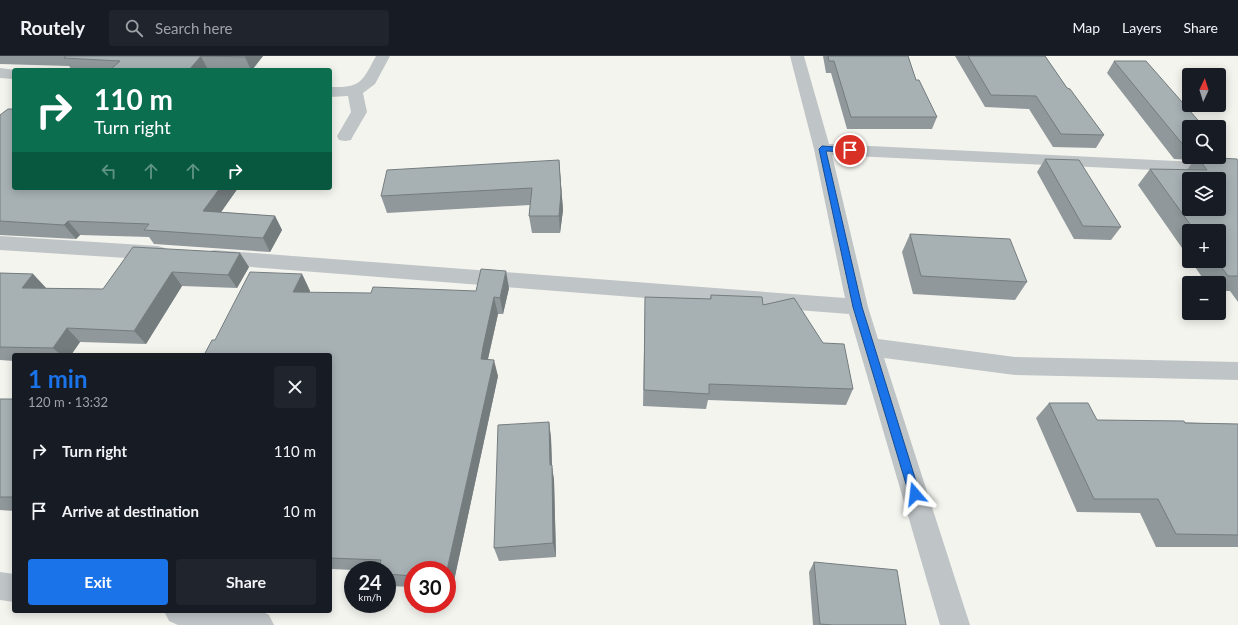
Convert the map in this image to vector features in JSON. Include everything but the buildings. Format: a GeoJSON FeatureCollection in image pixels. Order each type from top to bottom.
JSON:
{"type":"FeatureCollection","features":[{"type":"Feature","properties":{"kind":"street"},"geometry":{"type":"LineString","coordinates":[[332,92],[355,90],[368,83],[383,56]]}},
{"type":"Feature","properties":{"kind":"street"},"geometry":{"type":"LineString","coordinates":[[797,56],[822,149],[857,307],[955,625]]}},
{"type":"Feature","properties":{"kind":"street"},"geometry":{"type":"LineString","coordinates":[[0,73],[12,74]]}},
{"type":"Feature","properties":{"kind":"street"},"geometry":{"type":"LineString","coordinates":[[345,136],[359,112],[355,90]]}},
{"type":"Feature","properties":{"kind":"street"},"geometry":{"type":"LineString","coordinates":[[822,149],[1238,169]]}},
{"type":"Feature","properties":{"kind":"street"},"geometry":{"type":"LineString","coordinates":[[0,243],[264,260],[857,307]]}},
{"type":"Feature","properties":{"kind":"street"},"geometry":{"type":"LineString","coordinates":[[253,280],[264,260]]}},
{"type":"Feature","properties":{"kind":"street"},"geometry":{"type":"LineString","coordinates":[[870,348],[1015,366],[1238,371]]}},
{"type":"Feature","properties":{"kind":"street"},"geometry":{"type":"LineString","coordinates":[[0,586],[12,588]]}},
{"type":"Feature","properties":{"kind":"street"},"geometry":{"type":"LineString","coordinates":[[190,613],[259,625]]}},
{"type":"Feature","properties":{"kind":"route"},"geometry":{"type":"LineString","coordinates":[[850,150],[822,149],[857,307],[915,494]]}}]}
